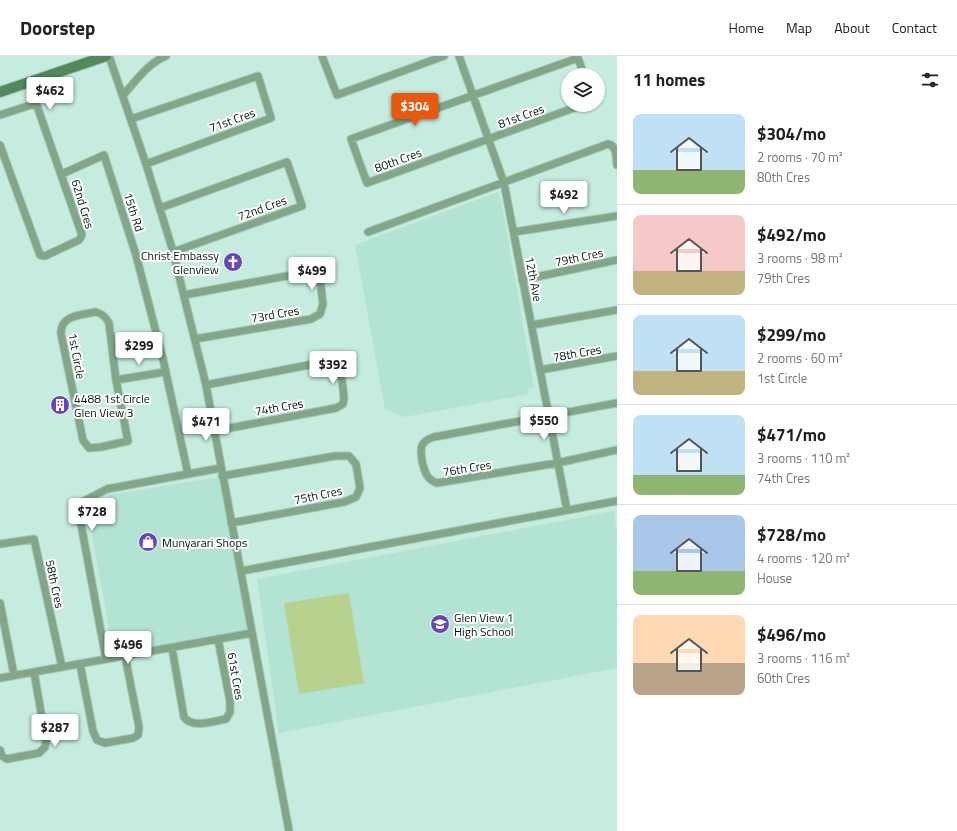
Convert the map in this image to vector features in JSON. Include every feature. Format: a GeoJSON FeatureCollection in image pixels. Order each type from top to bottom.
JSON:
{"type":"FeatureCollection","features":[{"type":"Feature","properties":{"kind":"street"},"geometry":{"type":"LineString","coordinates":[[0,92],[93,58],[107,56],[123,95],[173,252],[206,385],[289,831]]}},
{"type":"Feature","properties":{"kind":"street"},"geometry":{"type":"LineString","coordinates":[[123,95],[150,66],[157,60],[166,56]]}},
{"type":"Feature","properties":{"kind":"street"},"geometry":{"type":"LineString","coordinates":[[322,56],[337,95],[444,56]]}},
{"type":"Feature","properties":{"kind":"street","name":"12th Ave"},"geometry":{"type":"LineString","coordinates":[[459,56],[504,183],[567,510]]}},
{"type":"Feature","properties":{"kind":"street"},"geometry":{"type":"LineString","coordinates":[[473,96],[578,58],[582,68]]}},
{"type":"Feature","properties":{"kind":"street","name":"71st Cres"},"geometry":{"type":"LineString","coordinates":[[131,119],[258,76],[271,118],[146,164]]}},
{"type":"Feature","properties":{"kind":"street","name":"80th Cres"},"geometry":{"type":"LineString","coordinates":[[473,96],[351,140],[367,183],[489,139]]}},
{"type":"Feature","properties":{"kind":"street","name":"62nd Cres"},"geometry":{"type":"LineString","coordinates":[[0,115],[31,105],[37,106],[62,174],[82,237],[78,242],[45,256],[41,256],[0,145]]}},
{"type":"Feature","properties":{"kind":"street","name":"81st Cres"},"geometry":{"type":"LineString","coordinates":[[489,139],[563,112]]}},
{"type":"Feature","properties":{"kind":"street"},"geometry":{"type":"LineString","coordinates":[[368,232],[608,144],[612,145],[614,148],[617,165]]}},
{"type":"Feature","properties":{"kind":"street","name":"15th Rd"},"geometry":{"type":"LineString","coordinates":[[62,174],[104,155],[136,255],[166,372],[188,474]]}},
{"type":"Feature","properties":{"kind":"street","name":"72nd Cres"},"geometry":{"type":"LineString","coordinates":[[160,208],[287,162],[302,206],[173,252]]}},
{"type":"Feature","properties":{"kind":"street"},"geometry":{"type":"LineString","coordinates":[[514,232],[617,216]]}},
{"type":"Feature","properties":{"kind":"street","name":"79th Cres"},"geometry":{"type":"LineString","coordinates":[[522,280],[617,260]]}},
{"type":"Feature","properties":{"kind":"street","name":"73rd Cres"},"geometry":{"type":"LineString","coordinates":[[184,295],[319,270],[323,304],[320,314],[311,319],[195,339]]}},
{"type":"Feature","properties":{"kind":"street"},"geometry":{"type":"LineString","coordinates":[[532,325],[617,310]]}},
{"type":"Feature","properties":{"kind":"street","name":"1st Circle"},"geometry":{"type":"LineString","coordinates":[[96,312],[102,313],[106,317],[116,380],[128,441],[89,448],[83,440],[61,334],[61,327],[64,322],[73,316],[96,312]]}},
{"type":"Feature","properties":{"kind":"street","name":"78th Cres"},"geometry":{"type":"LineString","coordinates":[[540,370],[617,356]]}},
{"type":"Feature","properties":{"kind":"street","name":"74th Cres"},"geometry":{"type":"LineString","coordinates":[[206,385],[324,362],[334,365],[341,372],[344,398],[342,404],[336,408],[214,430]]}},
{"type":"Feature","properties":{"kind":"street"},"geometry":{"type":"LineString","coordinates":[[116,380],[166,372]]}},
{"type":"Feature","properties":{"kind":"street","name":"76th Cres"},"geometry":{"type":"LineString","coordinates":[[617,403],[434,437],[428,439],[424,443],[420,452],[427,477],[431,481],[437,483],[557,463],[617,450]]}},
{"type":"Feature","properties":{"kind":"street","name":"75th Cres"},"geometry":{"type":"LineString","coordinates":[[222,476],[335,456],[349,456],[356,464],[360,488],[356,497],[344,502],[231,523]]}},
{"type":"Feature","properties":{"kind":"street"},"geometry":{"type":"LineString","coordinates":[[106,659],[78,508],[82,502],[108,488],[221,468]]}},
{"type":"Feature","properties":{"kind":"street"},"geometry":{"type":"LineString","coordinates":[[241,571],[617,501]]}},
{"type":"Feature","properties":{"kind":"street","name":"58th Cres"},"geometry":{"type":"LineString","coordinates":[[0,544],[34,539],[62,667]]}},
{"type":"Feature","properties":{"kind":"street"},"geometry":{"type":"LineString","coordinates":[[0,603],[14,675]]}},
{"type":"Feature","properties":{"kind":"street"},"geometry":{"type":"LineString","coordinates":[[0,678],[252,634]]}},
{"type":"Feature","properties":{"kind":"street","name":"61st Cres"},"geometry":{"type":"LineString","coordinates":[[172,648],[184,717],[187,721],[193,724],[226,719],[230,712],[230,701],[218,639]]}},
{"type":"Feature","properties":{"kind":"street"},"geometry":{"type":"LineString","coordinates":[[80,664],[93,731],[97,740],[105,743],[133,738],[138,735],[139,727],[125,656]]}},
{"type":"Feature","properties":{"kind":"street"},"geometry":{"type":"LineString","coordinates":[[0,750],[2,756],[7,758],[39,753],[45,747],[46,741],[34,672]]}},
{"type":"Feature","properties":{"kind":"shaded area"},"geometry":{"type":"Polygon","coordinates":[[[498,192],[502,204],[534,388],[528,389],[529,394],[405,417],[385,409],[355,245],[498,192]]]}},
{"type":"Feature","properties":{"kind":"shaded area"},"geometry":{"type":"Polygon","coordinates":[[[218,477],[241,582],[248,632],[114,656],[88,512],[108,507],[108,495],[218,477]]]}},
{"type":"Feature","properties":{"kind":"shaded area","name":"Glen View 1 High School"},"geometry":{"type":"Polygon","coordinates":[[[614,511],[617,536],[617,668],[279,733],[257,579],[614,511]]]}},
{"type":"Feature","properties":{"kind":"green space"},"geometry":{"type":"Polygon","coordinates":[[[349,593],[364,683],[299,694],[284,603],[349,593]]]}},
{"type":"Feature","properties":{"kind":"place","name":"Christ Embassy Glenview"},"geometry":{"type":"Point","coordinates":[233,262]}},
{"type":"Feature","properties":{"kind":"place","name":"4488 1st Circle Glen View 3"},"geometry":{"type":"Point","coordinates":[60,405]}},
{"type":"Feature","properties":{"kind":"place","name":"Munyarari Shops"},"geometry":{"type":"Point","coordinates":[148,542]}},
{"type":"Feature","properties":{"kind":"place","name":"Glen View 1 High School"},"geometry":{"type":"Point","coordinates":[440,624]}}]}
